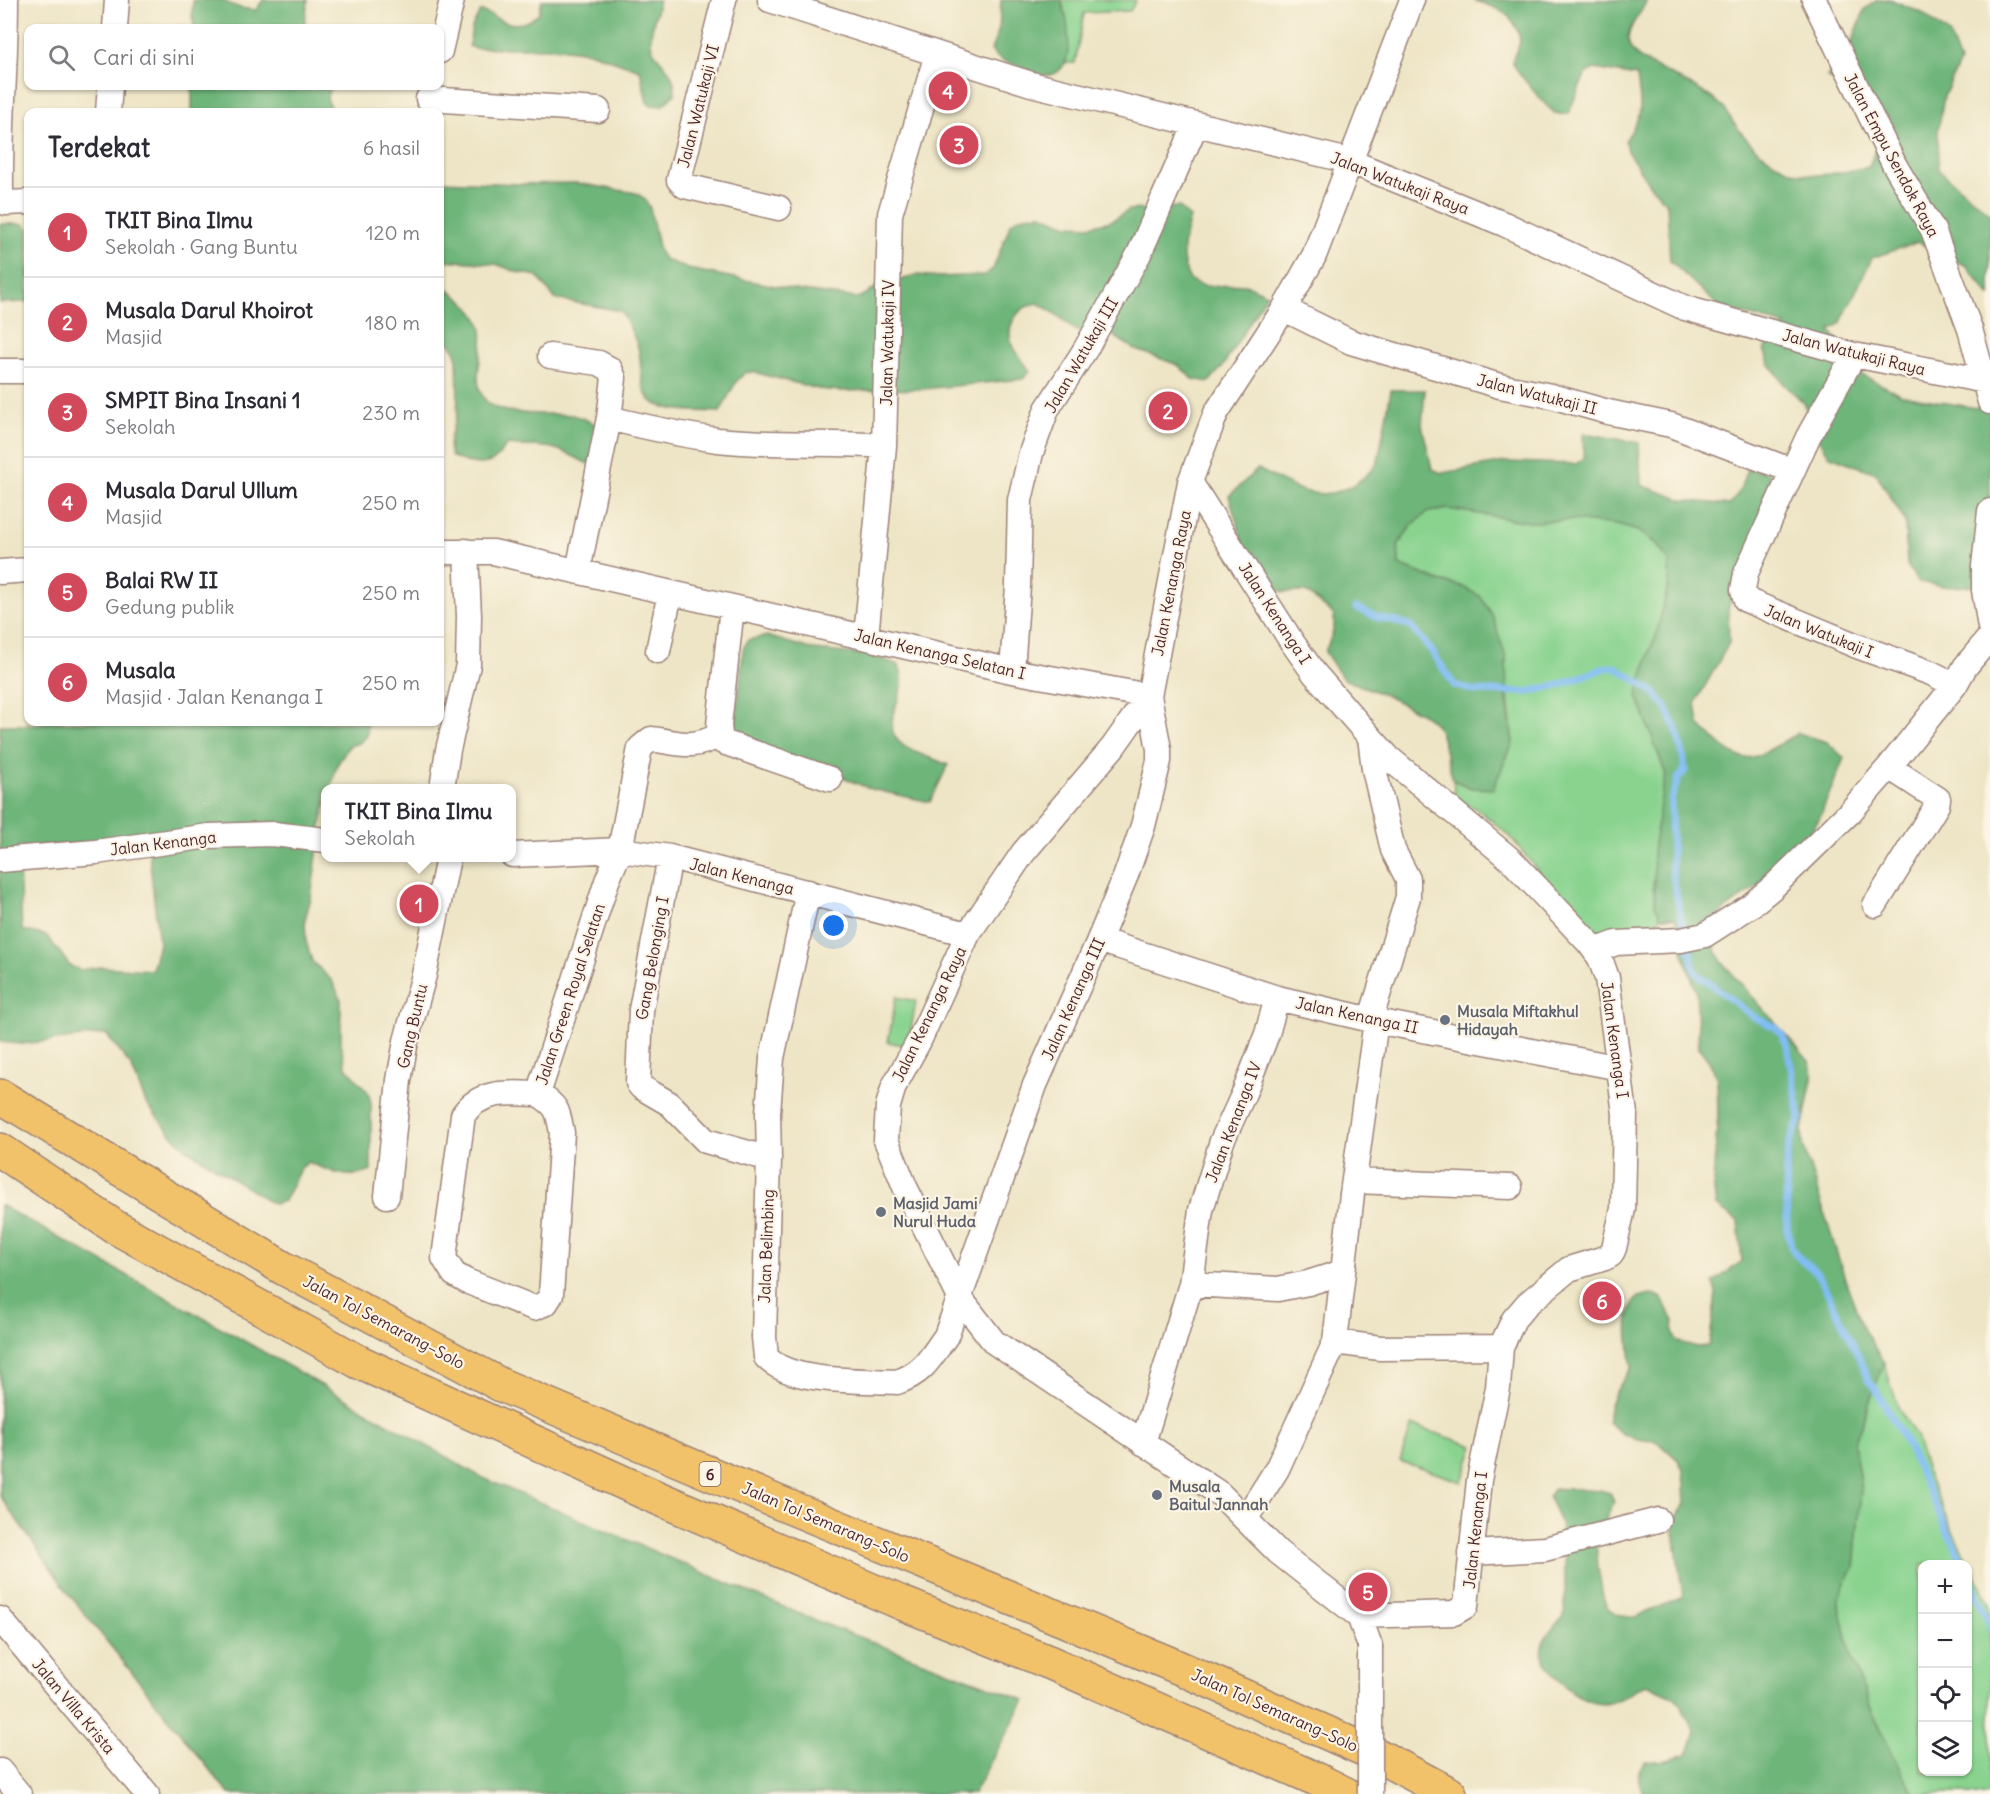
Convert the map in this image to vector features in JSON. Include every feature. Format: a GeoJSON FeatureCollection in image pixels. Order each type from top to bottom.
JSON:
{"type":"FeatureCollection","features":[{"type":"Feature","properties":{"kind":"highway","name":"Jalan Tol Semarang–Solo"},"geometry":{"type":"LineString","coordinates":[[0,1096],[283,1268],[501,1385],[786,1506],[1173,1665],[1377,1755],[1450,1794]]}},
{"type":"Feature","properties":{"kind":"highway"},"geometry":{"type":"LineString","coordinates":[[0,1149],[115,1227],[359,1362],[644,1492],[904,1604],[1051,1663],[1346,1794]]}},
{"type":"Feature","properties":{"kind":"street"},"geometry":{"type":"LineString","coordinates":[[6,0],[6,62],[0,143],[1,193],[6,203],[24,202]]}},
{"type":"Feature","properties":{"kind":"street"},"geometry":{"type":"LineString","coordinates":[[115,24],[117,0]]}},
{"type":"Feature","properties":{"kind":"street"},"geometry":{"type":"LineString","coordinates":[[444,34],[452,0]]}},
{"type":"Feature","properties":{"kind":"street","name":"Jalan Watukaji VI"},"geometry":{"type":"LineString","coordinates":[[724,0],[679,180],[685,186],[779,208]]}},
{"type":"Feature","properties":{"kind":"street","name":"Jalan Watukaji Raya"},"geometry":{"type":"LineString","coordinates":[[770,0],[1031,84],[1349,161],[1504,224],[1685,308],[1988,392]]}},
{"type":"Feature","properties":{"kind":"street"},"geometry":{"type":"LineString","coordinates":[[1190,482],[1216,413],[1284,309],[1314,256],[1412,0]]}},
{"type":"Feature","properties":{"kind":"street","name":"Jalan Empu Sendok Raya"},"geometry":{"type":"LineString","coordinates":[[1814,0],[1894,164],[1933,230],[1980,331],[1988,392]]}},
{"type":"Feature","properties":{"kind":"street","name":"Jalan Watukaji IV"},"geometry":{"type":"LineString","coordinates":[[866,637],[884,446],[890,214],[937,54]]}},
{"type":"Feature","properties":{"kind":"street"},"geometry":{"type":"LineString","coordinates":[[108,108],[110,90]]}},
{"type":"Feature","properties":{"kind":"street"},"geometry":{"type":"LineString","coordinates":[[428,99],[598,110]]}},
{"type":"Feature","properties":{"kind":"street","name":"Jalan Watukaji III"},"geometry":{"type":"LineString","coordinates":[[1012,671],[1018,586],[1020,500],[1031,453],[1047,409],[1085,350],[1139,254],[1196,124]]}},
{"type":"Feature","properties":{"kind":"street","name":"Jalan Watukaji II"},"geometry":{"type":"LineString","coordinates":[[1284,309],[1351,342],[1500,386],[1671,425],[1793,471]]}},
{"type":"Feature","properties":{"kind":"street","name":"Jalan Watukaji I"},"geometry":{"type":"LineString","coordinates":[[1854,355],[1808,437],[1746,573],[1743,590],[1746,600],[1857,646],[1931,673],[1955,685]]}},
{"type":"Feature","properties":{"kind":"street"},"geometry":{"type":"LineString","coordinates":[[550,356],[599,363],[610,369],[614,378],[609,418],[578,571]]}},
{"type":"Feature","properties":{"kind":"street"},"geometry":{"type":"LineString","coordinates":[[0,371],[24,371]]}},
{"type":"Feature","properties":{"kind":"street"},"geometry":{"type":"LineString","coordinates":[[609,418],[719,440],[842,442],[884,446]]}},
{"type":"Feature","properties":{"kind":"street","name":"Jalan Kenanga Raya"},"geometry":{"type":"LineString","coordinates":[[1190,482],[1149,696],[1113,747],[1023,853],[968,934],[919,1041],[894,1086],[888,1106],[886,1140],[905,1187],[960,1298],[994,1342],[1220,1494],[1278,1552],[1359,1616]]}},
{"type":"Feature","properties":{"kind":"street","name":"Jalan Kenanga I"},"geometry":{"type":"LineString","coordinates":[[1190,482],[1314,673],[1389,758],[1510,861],[1595,951],[1607,978],[1625,1114],[1623,1209],[1614,1248],[1611,1255],[1605,1258],[1569,1269],[1527,1304],[1514,1319],[1501,1347],[1498,1388],[1479,1480],[1466,1606],[1454,1613],[1359,1616]]}},
{"type":"Feature","properties":{"kind":"street"},"geometry":{"type":"LineString","coordinates":[[1990,511],[1984,566],[1984,590],[1990,627]]}},
{"type":"Feature","properties":{"kind":"street"},"geometry":{"type":"LineString","coordinates":[[442,784],[468,665],[469,616],[466,551]]}},
{"type":"Feature","properties":{"kind":"street","name":"Jalan Kenanga Selatan I"},"geometry":{"type":"LineString","coordinates":[[444,552],[493,552],[1012,671],[1149,696]]}},
{"type":"Feature","properties":{"kind":"street"},"geometry":{"type":"LineString","coordinates":[[0,572],[24,570]]}},
{"type":"Feature","properties":{"kind":"street"},"geometry":{"type":"LineString","coordinates":[[658,651],[670,592]]}},
{"type":"Feature","properties":{"kind":"street"},"geometry":{"type":"LineString","coordinates":[[732,607],[720,735],[723,742],[731,747],[830,779]]}},
{"type":"Feature","properties":{"kind":"street"},"geometry":{"type":"LineString","coordinates":[[1595,951],[1616,943],[1693,937],[1750,906],[1773,887],[1850,812],[1889,768],[1955,685],[1965,667],[1990,636]]}},
{"type":"Feature","properties":{"kind":"street","name":"Jalan Kenanga III"},"geometry":{"type":"LineString","coordinates":[[960,1298],[1035,1085],[1099,940],[1143,826],[1159,761],[1159,749],[1149,696]]}},
{"type":"Feature","properties":{"kind":"street","name":"Jalan Green Royal Selatan"},"geometry":{"type":"LineString","coordinates":[[538,1094],[606,881],[620,850],[640,748],[651,739],[693,745],[704,744],[720,735]]}},
{"type":"Feature","properties":{"kind":"street"},"geometry":{"type":"LineString","coordinates":[[1246,1518],[1277,1469],[1335,1342],[1374,1019],[1408,897],[1408,879],[1393,850],[1374,769],[1370,737]]}},
{"type":"Feature","properties":{"kind":"street"},"geometry":{"type":"LineString","coordinates":[[1875,905],[1937,805],[1938,799],[1889,768]]}},
{"type":"Feature","properties":{"kind":"street","name":"Jalan Kenanga"},"geometry":{"type":"LineString","coordinates":[[0,860],[96,852],[209,836],[273,834],[321,839]]}},
{"type":"Feature","properties":{"kind":"street","name":"Jalan Kenanga"},"geometry":{"type":"LineString","coordinates":[[516,855],[620,850],[670,857],[968,934]]}},
{"type":"Feature","properties":{"kind":"street","name":"Gang Belonging I"},"geometry":{"type":"LineString","coordinates":[[670,857],[641,1010],[638,1083],[670,1104],[706,1141],[769,1159]]}},
{"type":"Feature","properties":{"kind":"street","name":"Gang Buntu"},"geometry":{"type":"LineString","coordinates":[[387,1196],[399,1080],[406,1041],[424,975],[447,862]]}},
{"type":"Feature","properties":{"kind":"street","name":"Jalan Belimbing"},"geometry":{"type":"LineString","coordinates":[[808,892],[771,1058],[764,1337],[766,1357],[777,1367],[820,1379],[897,1382],[921,1370],[946,1335],[960,1298]]}},
{"type":"Feature","properties":{"kind":"street","name":"Jalan Kenanga II"},"geometry":{"type":"LineString","coordinates":[[1099,940],[1277,998],[1620,1068]]}},
{"type":"Feature","properties":{"kind":"street","name":"Jalan Kenanga IV"},"geometry":{"type":"LineString","coordinates":[[1143,1443],[1191,1284],[1201,1210],[1222,1141],[1268,1034],[1277,998]]}},
{"type":"Feature","properties":{"kind":"street","name":"Jalan Green Royal Selatan"},"geometry":{"type":"LineString","coordinates":[[501,1093],[538,1094],[554,1104],[559,1115],[562,1134],[551,1295],[546,1303],[534,1308],[466,1281],[454,1274],[444,1258],[463,1115],[468,1107],[484,1097],[501,1093]]}},
{"type":"Feature","properties":{"kind":"street"},"geometry":{"type":"LineString","coordinates":[[1354,1181],[1510,1187]]}},
{"type":"Feature","properties":{"kind":"street"},"geometry":{"type":"LineString","coordinates":[[1191,1284],[1278,1289],[1343,1272]]}},
{"type":"Feature","properties":{"kind":"street"},"geometry":{"type":"LineString","coordinates":[[1335,1342],[1380,1348],[1501,1347]]}},
{"type":"Feature","properties":{"kind":"street"},"geometry":{"type":"LineString","coordinates":[[1472,1553],[1545,1549],[1658,1520]]}},
{"type":"Feature","properties":{"kind":"street"},"geometry":{"type":"LineString","coordinates":[[1359,1616],[1370,1646],[1370,1794]]}},
{"type":"Feature","properties":{"kind":"street","name":"Jalan Villa Krista"},"geometry":{"type":"LineString","coordinates":[[0,1619],[147,1794]]}},
{"type":"Feature","properties":{"kind":"street"},"geometry":{"type":"LineString","coordinates":[[0,1771],[19,1794]]}},
{"type":"Feature","properties":{"kind":"green space"},"geometry":{"type":"Polygon","coordinates":[[[193,0],[224,0],[240,8],[256,10],[263,0],[308,0],[305,24],[193,24],[193,0]]]}},
{"type":"Feature","properties":{"kind":"green space"},"geometry":{"type":"Polygon","coordinates":[[[542,0],[659,0],[652,26],[651,43],[655,53],[672,76],[675,94],[662,106],[651,105],[647,102],[640,70],[589,52],[558,48],[474,48],[469,46],[472,27],[480,12],[509,23],[520,24],[539,13],[542,0]]]}},
{"type":"Feature","properties":{"kind":"green space"},"geometry":{"type":"Polygon","coordinates":[[[1001,0],[1061,0],[1069,42],[1065,63],[1059,71],[1050,75],[1038,74],[1003,61],[994,54],[991,50],[999,29],[1001,0]]]}},
{"type":"Feature","properties":{"kind":"green space"},"geometry":{"type":"Polygon","coordinates":[[[1061,0],[1136,0],[1130,11],[1084,13],[1075,63],[1065,63],[1067,31],[1061,0]]]}},
{"type":"Feature","properties":{"kind":"green space"},"geometry":{"type":"Polygon","coordinates":[[[1474,0],[1647,0],[1628,36],[1634,53],[1645,62],[1720,104],[1748,140],[1768,158],[1792,171],[1811,175],[1869,167],[1888,116],[1827,77],[1853,39],[1865,9],[1877,0],[1892,0],[1922,13],[1949,34],[1960,62],[1944,96],[1938,131],[1939,170],[1990,213],[1990,296],[1967,266],[1918,242],[1872,258],[1840,324],[1830,330],[1862,375],[1902,395],[1976,408],[1990,398],[1990,585],[1949,587],[1918,582],[1907,565],[1905,521],[1876,473],[1830,456],[1820,442],[1803,402],[1784,384],[1769,363],[1764,350],[1785,325],[1724,309],[1670,261],[1667,204],[1649,184],[1627,151],[1625,141],[1639,116],[1640,96],[1637,76],[1594,69],[1585,75],[1568,114],[1555,113],[1532,89],[1513,63],[1520,41],[1513,22],[1501,11],[1474,0]]]}},
{"type":"Feature","properties":{"kind":"green space"},"geometry":{"type":"Polygon","coordinates":[[[192,90],[330,90],[327,98],[330,108],[192,108],[192,90]]]}},
{"type":"Feature","properties":{"kind":"green space"},"geometry":{"type":"Polygon","coordinates":[[[444,181],[576,183],[636,193],[645,199],[650,208],[659,251],[664,259],[688,269],[801,291],[857,298],[876,287],[918,275],[940,277],[984,275],[993,269],[1011,223],[1020,217],[1041,214],[1068,225],[1089,226],[1111,221],[1129,210],[1179,207],[1190,218],[1185,234],[1183,257],[1190,280],[1206,286],[1233,284],[1249,286],[1267,294],[1223,366],[1209,382],[1193,379],[1178,365],[1134,349],[1111,334],[1086,330],[1076,331],[1038,303],[1021,310],[1011,327],[1013,346],[1030,371],[1023,379],[923,389],[841,391],[818,389],[753,372],[744,373],[736,382],[720,412],[679,410],[663,407],[650,400],[643,386],[637,344],[621,311],[555,299],[537,276],[496,264],[444,260],[444,181]]]}},
{"type":"Feature","properties":{"kind":"green space"},"geometry":{"type":"Polygon","coordinates":[[[0,224],[23,224],[24,302],[0,303],[0,224]]]}},
{"type":"Feature","properties":{"kind":"green space"},"geometry":{"type":"Polygon","coordinates":[[[444,287],[466,304],[480,323],[483,339],[478,376],[481,394],[487,402],[494,407],[515,412],[572,415],[597,425],[591,465],[560,450],[508,445],[494,460],[484,464],[467,462],[451,456],[450,440],[457,415],[457,365],[456,353],[444,339],[444,287]]]}},
{"type":"Feature","properties":{"kind":"green space"},"geometry":{"type":"Polygon","coordinates":[[[1391,390],[1425,390],[1422,425],[1432,469],[1442,473],[1505,462],[1576,464],[1584,458],[1583,433],[1639,443],[1641,485],[1683,500],[1730,505],[1740,490],[1747,469],[1767,472],[1779,483],[1731,598],[1728,610],[1729,643],[1696,702],[1699,725],[1737,756],[1746,758],[1766,752],[1798,733],[1827,742],[1844,758],[1819,819],[1787,865],[1713,918],[1715,948],[1722,962],[1809,1061],[1813,1074],[1802,1130],[1803,1145],[1846,1282],[1864,1330],[1884,1363],[1854,1444],[1861,1490],[1854,1567],[1838,1598],[1852,1661],[1875,1718],[1908,1784],[1916,1794],[1645,1794],[1640,1786],[1639,1778],[1640,1769],[1645,1762],[1668,1760],[1688,1753],[1695,1732],[1679,1702],[1676,1698],[1646,1685],[1609,1703],[1599,1704],[1588,1701],[1566,1687],[1548,1667],[1543,1657],[1543,1642],[1562,1618],[1565,1606],[1563,1540],[1558,1518],[1548,1497],[1554,1488],[1597,1490],[1610,1493],[1614,1502],[1596,1541],[1603,1597],[1607,1607],[1615,1614],[1636,1617],[1683,1597],[1673,1524],[1685,1504],[1683,1470],[1679,1461],[1657,1441],[1635,1439],[1625,1435],[1608,1422],[1608,1414],[1615,1393],[1632,1367],[1628,1330],[1632,1306],[1637,1298],[1647,1295],[1661,1297],[1674,1321],[1673,1331],[1676,1341],[1697,1347],[1709,1346],[1716,1293],[1713,1283],[1742,1261],[1738,1221],[1716,1206],[1713,1182],[1718,1114],[1717,1079],[1709,1061],[1699,1048],[1696,991],[1677,935],[1676,918],[1661,917],[1655,905],[1653,852],[1666,775],[1637,696],[1656,637],[1669,582],[1669,561],[1656,543],[1638,531],[1617,525],[1573,520],[1530,522],[1449,509],[1428,512],[1412,525],[1398,545],[1399,565],[1439,581],[1461,586],[1480,596],[1492,614],[1506,658],[1507,700],[1513,743],[1493,789],[1472,788],[1453,780],[1440,731],[1434,723],[1426,716],[1385,695],[1343,679],[1325,652],[1331,639],[1334,615],[1306,592],[1284,592],[1273,588],[1245,550],[1229,496],[1258,469],[1289,485],[1320,494],[1342,490],[1358,482],[1371,471],[1378,461],[1391,390]]]}},
{"type":"Feature","properties":{"kind":"green space"},"geometry":{"type":"Polygon","coordinates":[[[1449,509],[1530,522],[1573,520],[1617,525],[1638,531],[1656,544],[1669,561],[1669,582],[1656,637],[1637,696],[1666,775],[1661,797],[1653,885],[1655,904],[1661,917],[1651,925],[1602,934],[1556,894],[1510,836],[1476,808],[1456,802],[1453,780],[1472,788],[1513,743],[1506,679],[1461,586],[1439,581],[1399,565],[1398,545],[1412,525],[1428,512],[1449,509]]]}},
{"type":"Feature","properties":{"kind":"green space"},"geometry":{"type":"Polygon","coordinates":[[[767,636],[814,650],[869,655],[899,665],[902,681],[893,716],[893,732],[908,749],[948,765],[930,802],[871,789],[740,737],[736,726],[743,649],[748,640],[767,636]]]}},
{"type":"Feature","properties":{"kind":"green space"},"geometry":{"type":"Polygon","coordinates":[[[0,725],[367,726],[367,736],[359,743],[349,746],[337,765],[332,784],[321,784],[321,826],[311,898],[305,919],[306,941],[312,961],[332,981],[341,1000],[341,1045],[346,1067],[368,1092],[371,1102],[371,1171],[347,1175],[308,1162],[300,1169],[284,1201],[273,1204],[188,1150],[173,1136],[146,1103],[131,1066],[106,1034],[22,1044],[0,1042],[0,725]],[[147,836],[18,847],[22,930],[47,936],[70,966],[80,970],[101,967],[152,970],[159,944],[147,836]]]}},
{"type":"Feature","properties":{"kind":"green space"},"geometry":{"type":"Polygon","coordinates":[[[896,997],[916,1001],[908,1046],[888,1042],[896,997]]]}},
{"type":"Feature","properties":{"kind":"green space"},"geometry":{"type":"Polygon","coordinates":[[[0,1205],[234,1335],[481,1477],[814,1620],[1025,1700],[973,1794],[229,1794],[69,1594],[0,1496],[0,1205]]]}},
{"type":"Feature","properties":{"kind":"green space"},"geometry":{"type":"Polygon","coordinates":[[[1884,1363],[1899,1409],[1916,1436],[1926,1471],[1967,1560],[1918,1560],[1918,1776],[1972,1776],[1972,1569],[1990,1604],[1990,1794],[1916,1794],[1908,1784],[1875,1718],[1852,1661],[1838,1598],[1854,1567],[1861,1490],[1854,1444],[1884,1363]]]}},
{"type":"Feature","properties":{"kind":"green space"},"geometry":{"type":"Polygon","coordinates":[[[1412,1425],[1474,1446],[1462,1482],[1400,1461],[1412,1425]]]}},
{"type":"Feature","properties":{"kind":"waterway"},"geometry":{"type":"LineString","coordinates":[[1356,608],[1379,618],[1409,625],[1431,650],[1454,685],[1474,691],[1528,692],[1562,684],[1605,668],[1615,667],[1651,690],[1665,707],[1679,738],[1685,770],[1678,779],[1671,800],[1672,871],[1695,972],[1754,1017],[1775,1027],[1787,1045],[1800,1118],[1789,1144],[1786,1165],[1787,1226],[1791,1247],[1821,1280],[1868,1380],[1902,1435],[1961,1560]]}},
{"type":"Feature","properties":{"kind":"waterway"},"geometry":{"type":"LineString","coordinates":[[1972,1584],[1990,1627]]}},
{"type":"Feature","properties":{"kind":"place","name":"Musala Darul Ullum"},"geometry":{"type":"Point","coordinates":[948,91]}},
{"type":"Feature","properties":{"kind":"place","name":"SMPIT Bina Insani 1"},"geometry":{"type":"Point","coordinates":[959,145]}},
{"type":"Feature","properties":{"kind":"place","name":"Musala Darul Khoirot"},"geometry":{"type":"Point","coordinates":[1168,411]}},
{"type":"Feature","properties":{"kind":"place","name":"TKIT Bina Ilmu"},"geometry":{"type":"Point","coordinates":[419,904]}},
{"type":"Feature","properties":{"kind":"place","name":"Musala Miftakhul Hidayah"},"geometry":{"type":"Point","coordinates":[1445,1020]}},
{"type":"Feature","properties":{"kind":"place","name":"Masjid Jami Nurul Huda"},"geometry":{"type":"Point","coordinates":[881,1212]}},
{"type":"Feature","properties":{"kind":"place","name":"Musala"},"geometry":{"type":"Point","coordinates":[1602,1301]}},
{"type":"Feature","properties":{"kind":"place","name":"Musala Baitul Jannah"},"geometry":{"type":"Point","coordinates":[1157,1495]}},
{"type":"Feature","properties":{"kind":"place","name":"Balai RW II"},"geometry":{"type":"Point","coordinates":[1368,1592]}}]}
